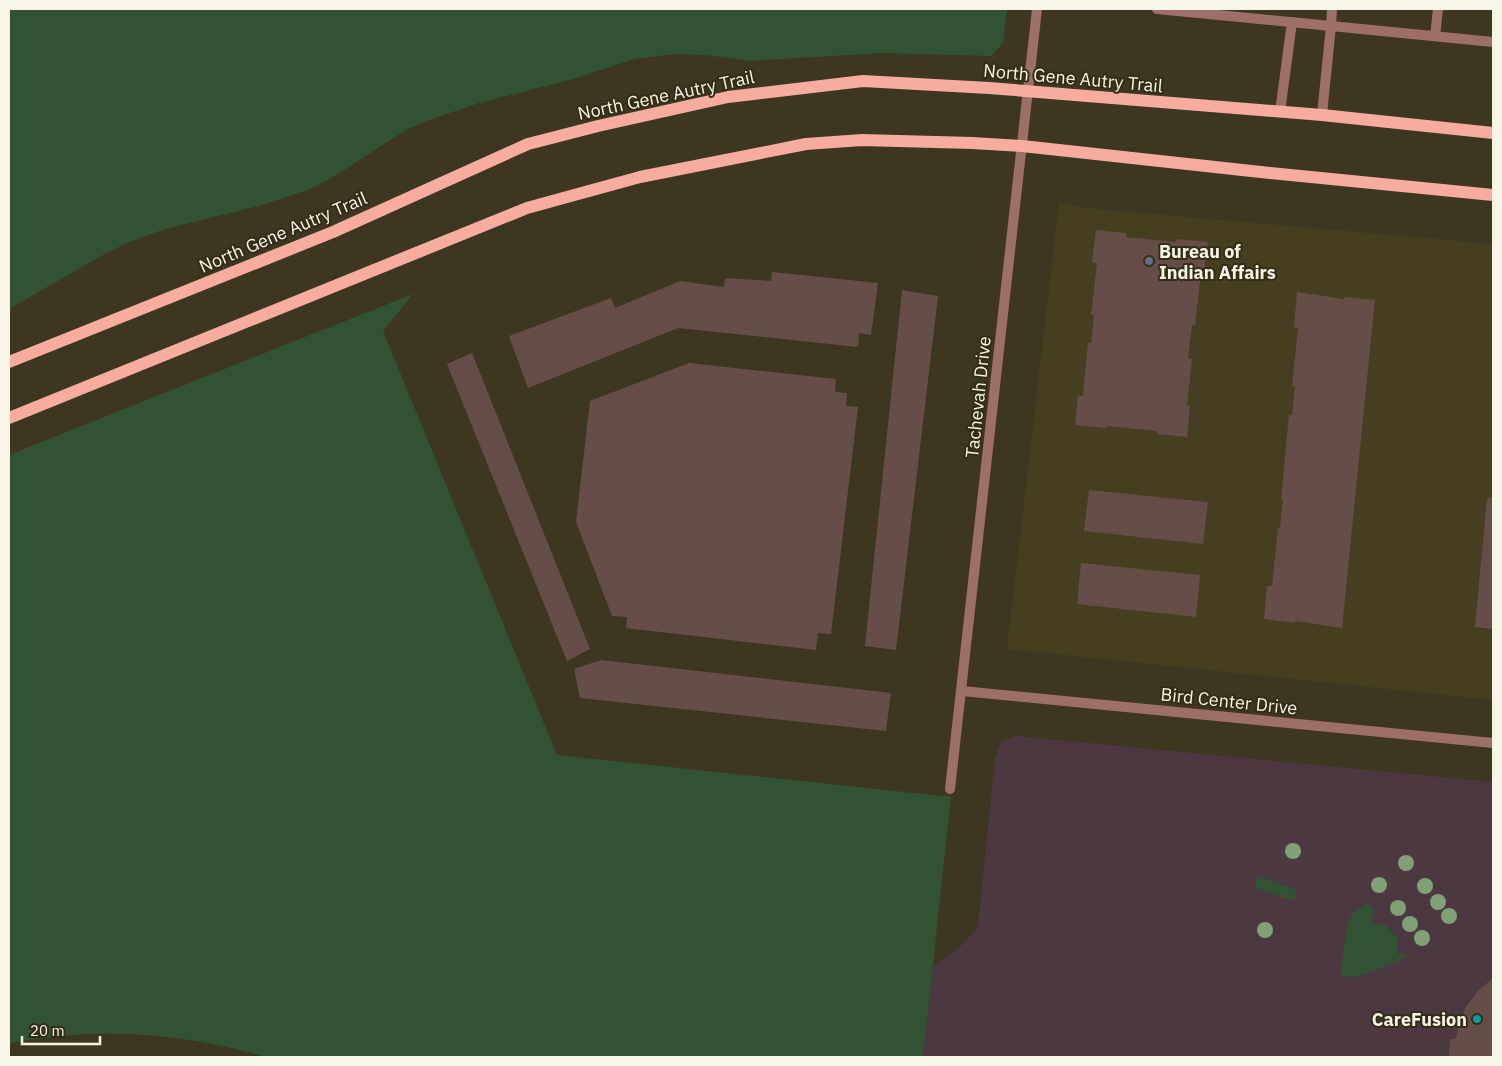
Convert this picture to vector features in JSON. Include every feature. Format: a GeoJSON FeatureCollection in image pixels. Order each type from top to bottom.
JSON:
{"type":"FeatureCollection","features":[{"type":"Feature","properties":{"kind":"main road","name":"North Gene Autry Trail"},"geometry":{"type":"LineString","coordinates":[[9,362],[333,232],[528,144],[598,126],[728,97],[863,82],[1028,92],[1322,115],[1493,133]]}},
{"type":"Feature","properties":{"kind":"main road"},"geometry":{"type":"LineString","coordinates":[[9,418],[527,208],[640,177],[806,144],[862,140],[1022,146],[1270,174],[1493,194]]}},
{"type":"Feature","properties":{"kind":"street","name":"Tachevah Drive"},"geometry":{"type":"LineString","coordinates":[[950,789],[1037,9]]}},
{"type":"Feature","properties":{"kind":"street"},"geometry":{"type":"LineString","coordinates":[[1157,9],[1493,42]]}},
{"type":"Feature","properties":{"kind":"street"},"geometry":{"type":"LineString","coordinates":[[1322,115],[1332,9]]}},
{"type":"Feature","properties":{"kind":"street"},"geometry":{"type":"LineString","coordinates":[[1435,36],[1438,9]]}},
{"type":"Feature","properties":{"kind":"street"},"geometry":{"type":"LineString","coordinates":[[1280,112],[1292,22]]}},
{"type":"Feature","properties":{"kind":"street","name":"Bird Center Drive"},"geometry":{"type":"LineString","coordinates":[[962,691],[1493,743]]}},
{"type":"Feature","properties":{"kind":"shaded area"},"geometry":{"type":"Polygon","coordinates":[[[1059,202],[1086,208],[1493,244],[1493,700],[1007,649],[1059,202]]]}},
{"type":"Feature","properties":{"kind":"shaded area"},"geometry":{"type":"Polygon","coordinates":[[[1016,736],[1493,782],[1493,1057],[923,1057],[932,968],[963,944],[978,926],[995,759],[1001,742],[1016,736]]]}},
{"type":"Feature","properties":{"kind":"green space"},"geometry":{"type":"Polygon","coordinates":[[[9,9],[1007,9],[1003,43],[991,56],[882,53],[751,61],[705,55],[674,54],[635,59],[570,80],[479,103],[406,130],[330,179],[310,189],[259,206],[165,229],[127,243],[9,309],[9,9]]]}},
{"type":"Feature","properties":{"kind":"green space"},"geometry":{"type":"Polygon","coordinates":[[[413,294],[383,331],[557,755],[951,797],[923,1057],[266,1057],[203,1042],[138,1035],[106,1034],[41,1038],[9,1044],[9,455],[413,294]]]}},
{"type":"Feature","properties":{"kind":"green space"},"geometry":{"type":"Polygon","coordinates":[[[1261,877],[1296,890],[1296,898],[1290,900],[1256,888],[1256,881],[1261,877]]]}},
{"type":"Feature","properties":{"kind":"green space"},"geometry":{"type":"Polygon","coordinates":[[[1368,902],[1373,910],[1372,923],[1386,925],[1398,939],[1397,954],[1411,955],[1365,974],[1347,977],[1341,975],[1341,970],[1347,925],[1352,914],[1368,902]]]}},
{"type":"Feature","properties":{"kind":"building"},"geometry":{"type":"Polygon","coordinates":[[[1096,230],[1126,233],[1126,237],[1176,242],[1177,239],[1208,242],[1204,274],[1201,273],[1195,325],[1192,325],[1188,358],[1192,359],[1187,405],[1190,406],[1187,437],[1157,434],[1157,431],[1075,425],[1078,395],[1083,396],[1088,343],[1091,343],[1094,315],[1091,315],[1097,263],[1092,262],[1096,230]]]}},
{"type":"Feature","properties":{"kind":"building"},"geometry":{"type":"Polygon","coordinates":[[[772,272],[878,283],[871,335],[859,333],[858,347],[678,328],[528,388],[509,336],[611,298],[615,308],[680,281],[724,287],[725,278],[771,281],[772,272]]]}},
{"type":"Feature","properties":{"kind":"building"},"geometry":{"type":"Polygon","coordinates":[[[902,290],[938,296],[896,650],[865,646],[902,290]]]}},
{"type":"Feature","properties":{"kind":"building"},"geometry":{"type":"Polygon","coordinates":[[[1297,292],[1344,299],[1344,297],[1375,300],[1342,628],[1295,621],[1295,623],[1264,619],[1267,586],[1272,586],[1278,528],[1280,528],[1289,415],[1292,415],[1295,386],[1292,386],[1298,328],[1294,328],[1297,292]]]}},
{"type":"Feature","properties":{"kind":"building"},"geometry":{"type":"Polygon","coordinates":[[[472,353],[590,649],[567,661],[447,364],[472,353]]]}},
{"type":"Feature","properties":{"kind":"building"},"geometry":{"type":"Polygon","coordinates":[[[689,363],[836,379],[835,392],[847,393],[846,406],[858,407],[831,634],[818,633],[816,650],[626,628],[627,617],[612,616],[576,522],[590,401],[689,363]]]}},
{"type":"Feature","properties":{"kind":"building"},"geometry":{"type":"Polygon","coordinates":[[[1089,490],[1208,502],[1203,544],[1084,531],[1089,490]]]}},
{"type":"Feature","properties":{"kind":"building"},"geometry":{"type":"Polygon","coordinates":[[[1487,498],[1493,498],[1493,629],[1475,627],[1487,498]]]}},
{"type":"Feature","properties":{"kind":"building"},"geometry":{"type":"Polygon","coordinates":[[[1081,563],[1200,575],[1196,617],[1077,604],[1081,563]]]}},
{"type":"Feature","properties":{"kind":"building"},"geometry":{"type":"Polygon","coordinates":[[[601,660],[891,693],[886,731],[580,698],[574,669],[601,660]]]}},
{"type":"Feature","properties":{"kind":"building","name":"CareFusion"},"geometry":{"type":"Polygon","coordinates":[[[1493,978],[1493,1057],[1449,1057],[1450,1039],[1456,1039],[1458,1025],[1466,1007],[1478,991],[1493,978]]]}},
{"type":"Feature","properties":{"kind":"place","name":"Bureau of Indian Affairs"},"geometry":{"type":"Point","coordinates":[1149,261]}},
{"type":"Feature","properties":{"kind":"place","name":"CareFusion"},"geometry":{"type":"Point","coordinates":[1477,1019]}}]}
